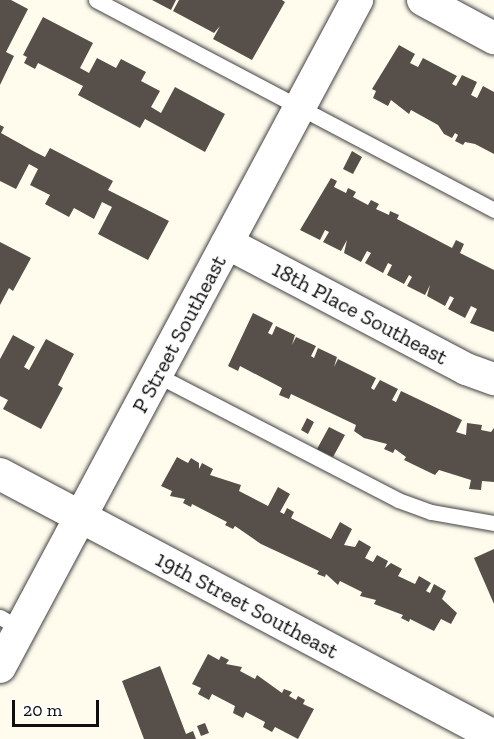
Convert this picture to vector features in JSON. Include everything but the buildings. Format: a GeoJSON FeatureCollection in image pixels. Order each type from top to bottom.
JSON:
{"type":"FeatureCollection","features":[{"type":"Feature","properties":{"kind":"street","name":"P Street Southeast"},"geometry":{"type":"LineString","coordinates":[[0,667],[10,623],[81,517],[357,0]]}},
{"type":"Feature","properties":{"kind":"street"},"geometry":{"type":"LineString","coordinates":[[423,0],[494,38]]}},
{"type":"Feature","properties":{"kind":"street","name":"18th Place Southeast"},"geometry":{"type":"LineString","coordinates":[[227,243],[466,369],[494,379]]}},
{"type":"Feature","properties":{"kind":"street","name":"19th Street Southeast"},"geometry":{"type":"LineString","coordinates":[[0,474],[494,736]]}},
{"type":"Feature","properties":{"kind":"lane"},"geometry":{"type":"LineString","coordinates":[[96,0],[298,110],[494,210]]}},
{"type":"Feature","properties":{"kind":"lane"},"geometry":{"type":"LineString","coordinates":[[157,375],[398,500],[431,512],[494,523]]}}]}
